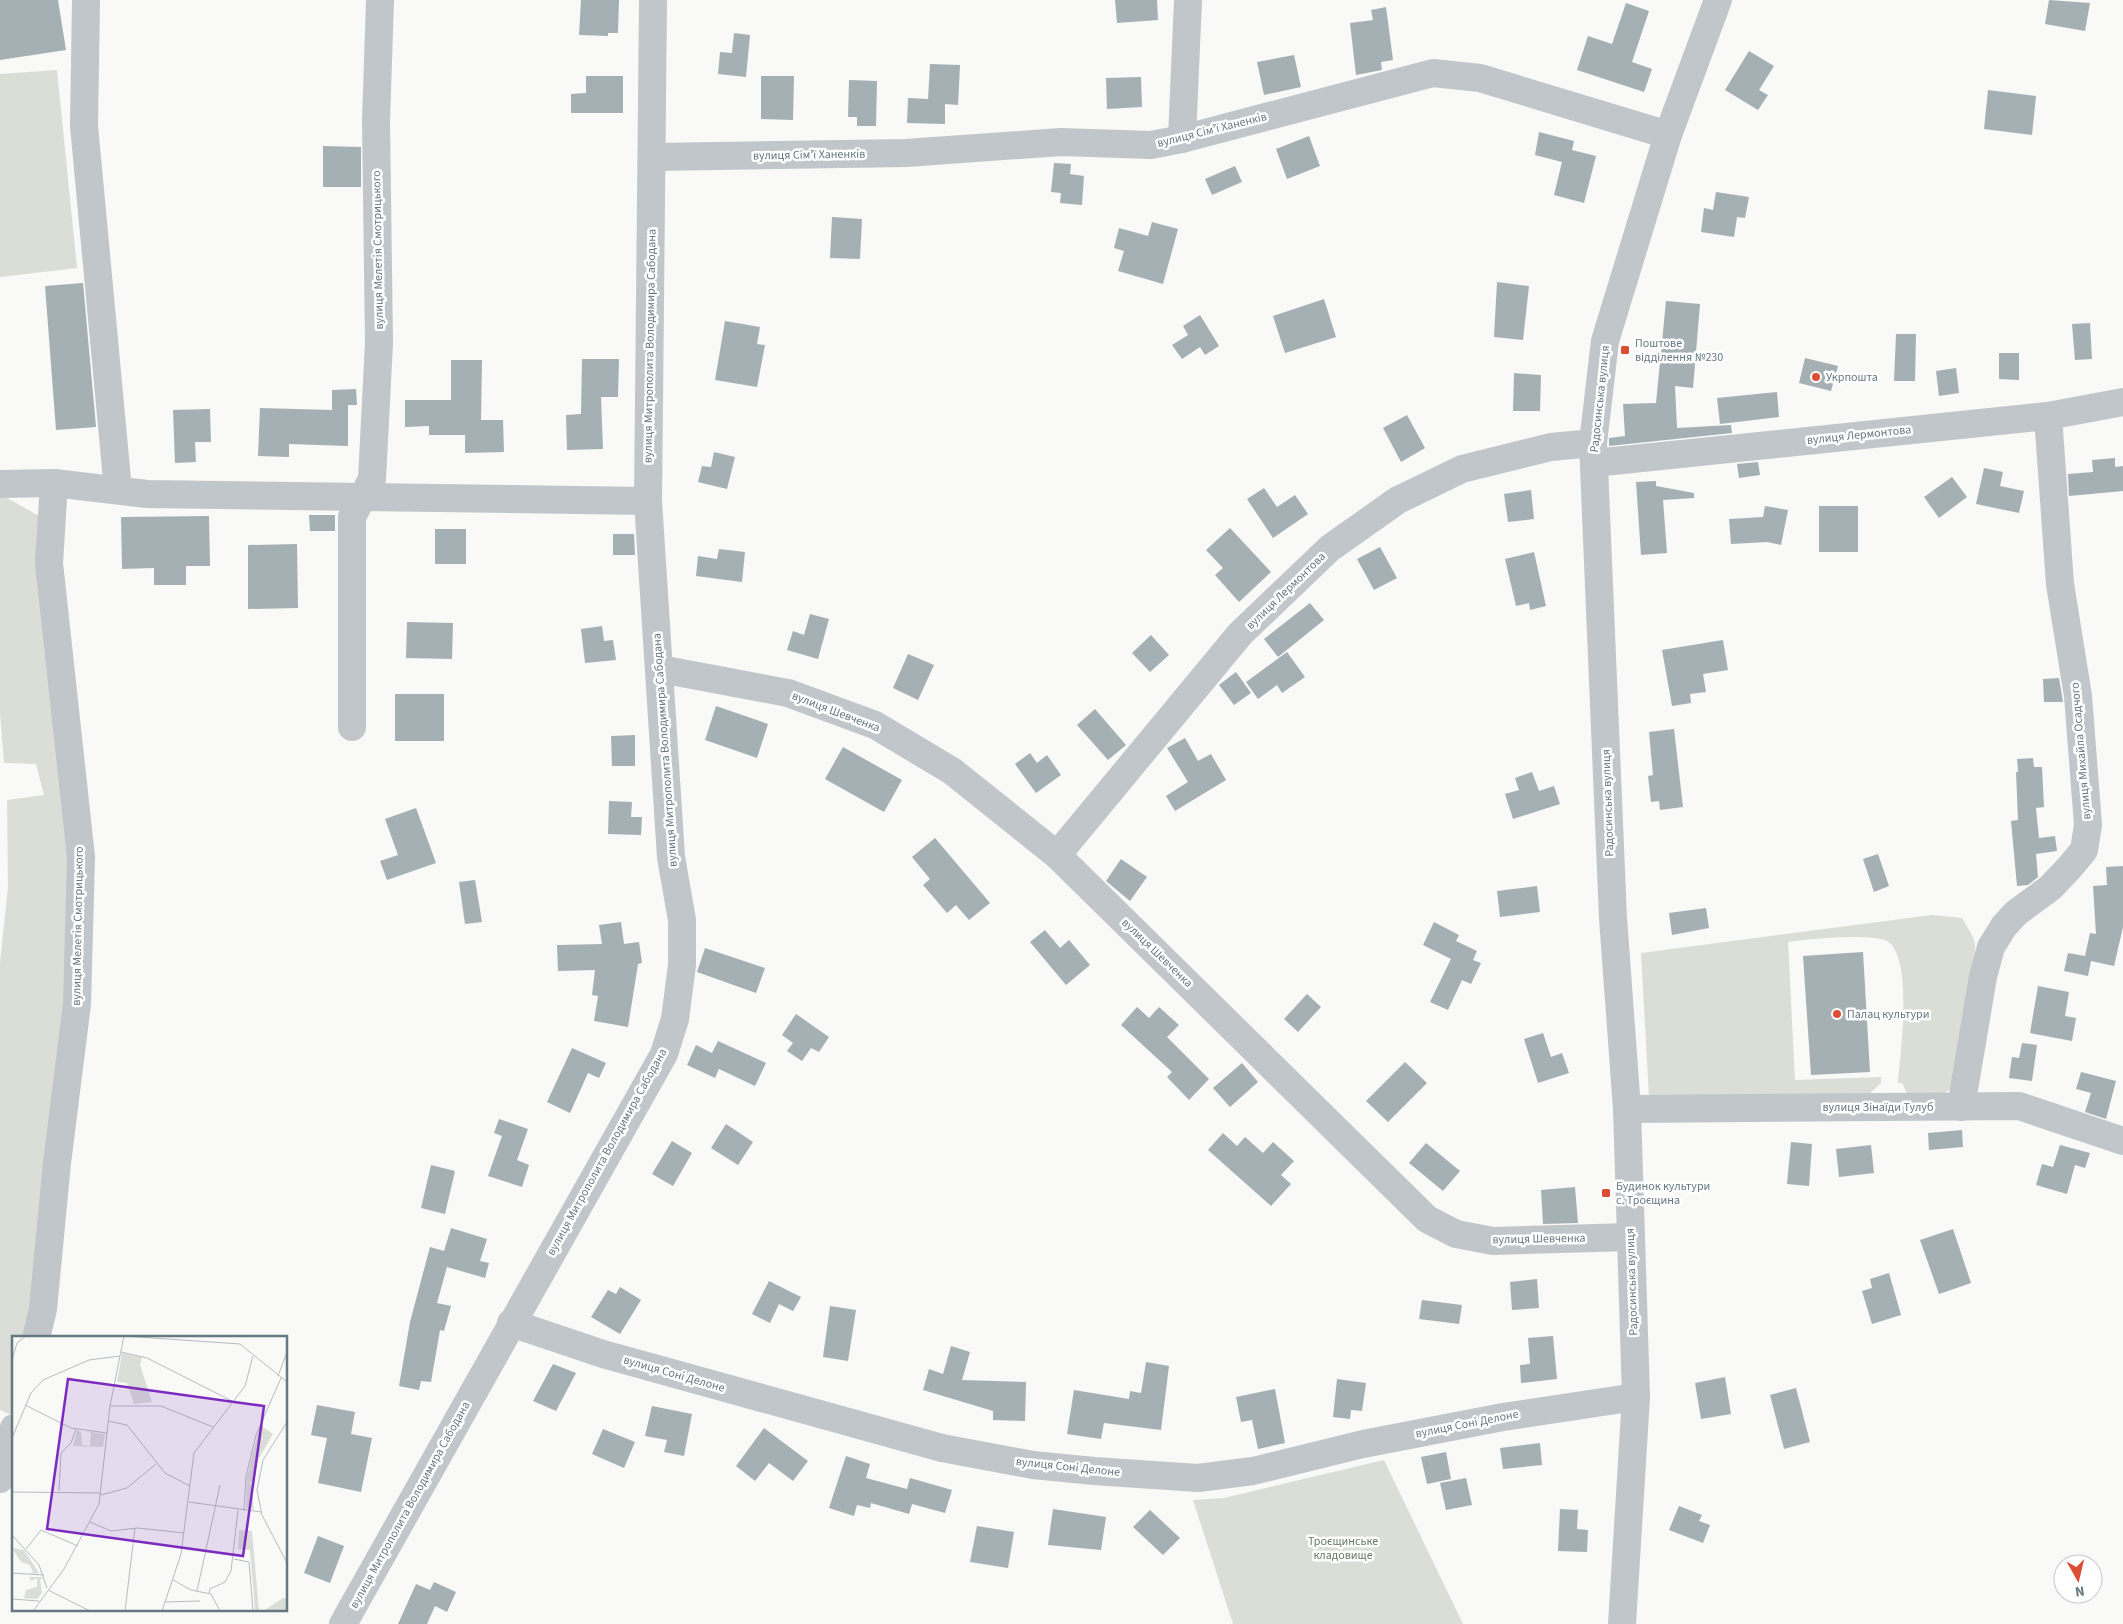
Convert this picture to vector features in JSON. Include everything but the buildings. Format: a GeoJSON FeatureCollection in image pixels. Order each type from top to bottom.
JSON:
{"type":"FeatureCollection","features":[{"type":"Feature","properties":{"kind":"street"},"geometry":{"type":"LineString","coordinates":[[86,0],[84,126],[118,490]]}},
{"type":"Feature","properties":{"kind":"street","name":"вулиця Мелетія Смотрицького"},"geometry":{"type":"LineString","coordinates":[[352,727],[352,517],[372,479],[379,343],[376,122],[380,0]]}},
{"type":"Feature","properties":{"kind":"street","name":"вулиця Митрополита Володимира Сабодана"},"geometry":{"type":"LineString","coordinates":[[343,1624],[664,1054],[675,1019],[682,965],[682,920],[671,857],[648,501],[653,0]]}},
{"type":"Feature","properties":{"kind":"street"},"geometry":{"type":"LineString","coordinates":[[1182,139],[1188,0]]}},
{"type":"Feature","properties":{"kind":"street","name":"Радосинська вулиця"},"geometry":{"type":"LineString","coordinates":[[1622,1624],[1636,1397],[1627,1109],[1613,918],[1594,453],[1605,341],[1668,135],[1718,0]]}},
{"type":"Feature","properties":{"kind":"street","name":"вулиця Сімʼї Ханенків"},"geometry":{"type":"LineString","coordinates":[[652,157],[906,154],[1061,142],[1151,145],[1182,139],[1433,73],[1480,78],[1668,135]]}},
{"type":"Feature","properties":{"kind":"street","name":"вулиця Лермонтова"},"geometry":{"type":"LineString","coordinates":[[1057,855],[1240,634],[1330,548],[1398,500],[1462,469],[1551,447],[1594,453],[2048,416],[2123,402]]}},
{"type":"Feature","properties":{"kind":"street","name":"вулиця Михайла Осадчого"},"geometry":{"type":"LineString","coordinates":[[1961,1107],[1983,977],[1991,947],[2004,926],[2016,913],[2050,888],[2084,850],[2088,825],[2078,696],[2060,584],[2048,416]]}},
{"type":"Feature","properties":{"kind":"street"},"geometry":{"type":"LineString","coordinates":[[0,484],[54,484],[147,494],[648,501]]}},
{"type":"Feature","properties":{"kind":"street","name":"вулиця Мелетія Смотрицького"},"geometry":{"type":"LineString","coordinates":[[36,1336],[42,1309],[57,1162],[77,1004],[81,857],[50,580],[49,563],[54,484]]}},
{"type":"Feature","properties":{"kind":"street","name":"вулиця Шевченка"},"geometry":{"type":"LineString","coordinates":[[660,669],[788,693],[875,725],[952,771],[1057,855],[1427,1219],[1456,1234],[1493,1241],[1631,1237]]}},
{"type":"Feature","properties":{"kind":"street","name":"вулиця Зінаїди Тулуб"},"geometry":{"type":"LineString","coordinates":[[1627,1109],[2019,1106],[2123,1142]]}},
{"type":"Feature","properties":{"kind":"street","name":"вулиця Соні Делоне"},"geometry":{"type":"LineString","coordinates":[[511,1323],[603,1354],[942,1448],[1033,1465],[1198,1478],[1253,1472],[1363,1444],[1503,1417],[1636,1397]]}},
{"type":"Feature","properties":{"kind":"street"},"geometry":{"type":"LineString","coordinates":[[0,1479],[12,1435]]}},
{"type":"Feature","properties":{"kind":"green space"},"geometry":{"type":"Polygon","coordinates":[[[57,70],[77,268],[0,277],[0,74],[57,70]]]}},
{"type":"Feature","properties":{"kind":"green space"},"geometry":{"type":"Polygon","coordinates":[[[0,494],[39,516],[76,859],[72,1003],[30,1336],[12,1336],[12,1415],[0,1410],[0,963],[8,887],[7,800],[44,795],[36,764],[4,763],[0,713],[0,494]]]}},
{"type":"Feature","properties":{"kind":"green space"},"geometry":{"type":"Polygon","coordinates":[[[1932,915],[1962,918],[1975,943],[1975,977],[1967,1045],[1956,1081],[1949,1090],[1934,1095],[1908,1095],[1902,1083],[1898,1083],[1903,1030],[1903,985],[1900,966],[1895,950],[1887,941],[1867,937],[1853,937],[1788,942],[1795,1080],[1881,1077],[1881,1083],[1866,1097],[1649,1097],[1641,953],[1932,915]]]}},
{"type":"Feature","properties":{"kind":"green space","name":"Троєщинське кладовище"},"geometry":{"type":"Polygon","coordinates":[[[1384,1460],[1463,1624],[1233,1624],[1193,1500],[1224,1498],[1384,1460]]]}},
{"type":"Feature","properties":{"kind":"place","name":"Поштове відділення №230"},"geometry":{"type":"Point","coordinates":[1625,350]}},
{"type":"Feature","properties":{"kind":"place","name":"Укрпошта"},"geometry":{"type":"Point","coordinates":[1816,377]}},
{"type":"Feature","properties":{"kind":"place","name":"Палац культури"},"geometry":{"type":"Point","coordinates":[1837,1014]}},
{"type":"Feature","properties":{"kind":"place","name":"Будинок культури с. Троєщина"},"geometry":{"type":"Point","coordinates":[1606,1193]}}]}
